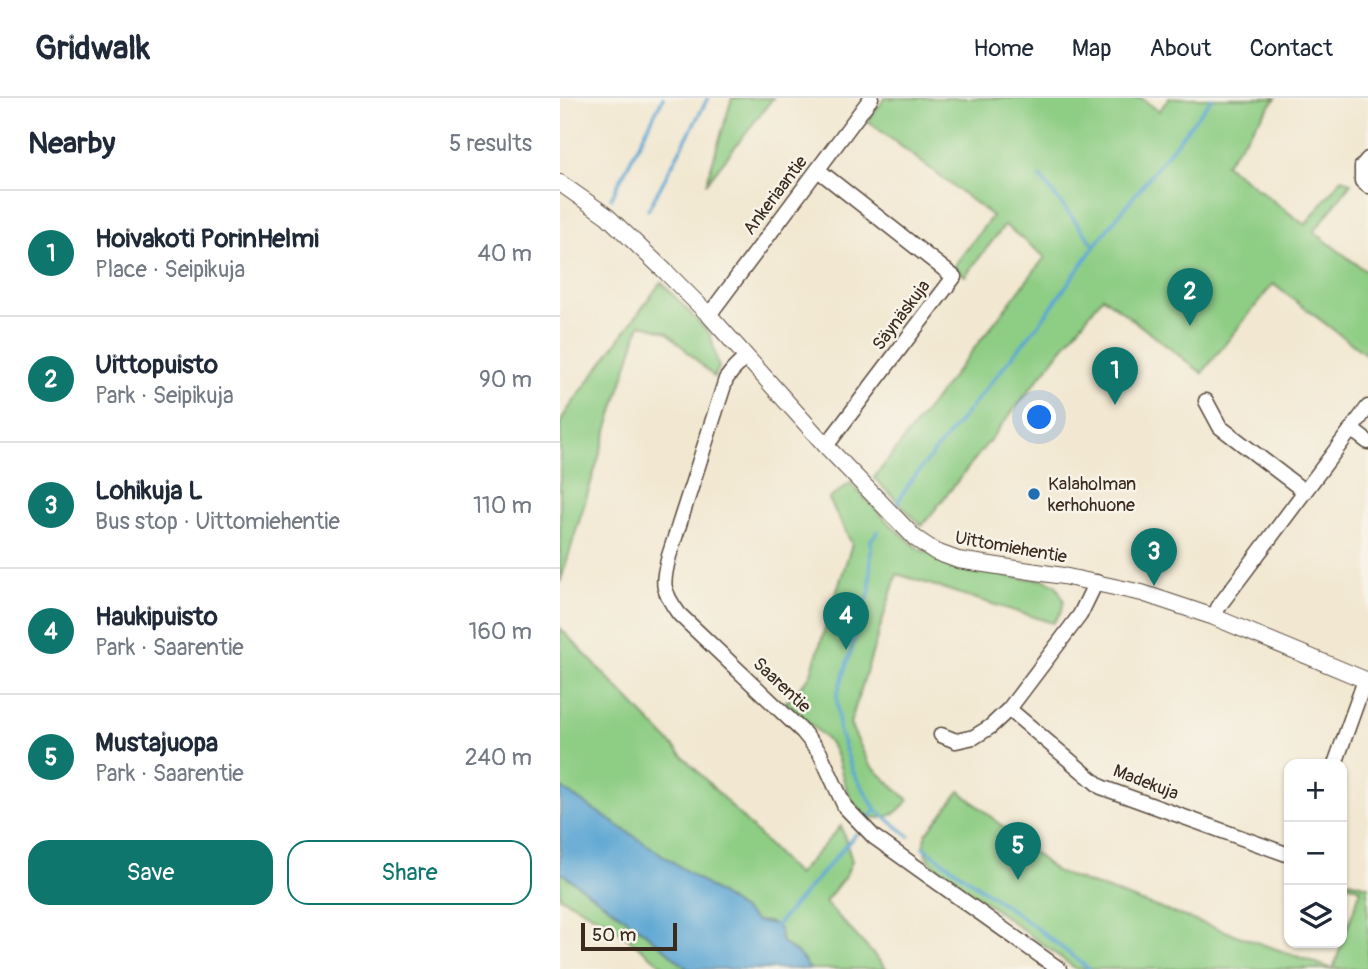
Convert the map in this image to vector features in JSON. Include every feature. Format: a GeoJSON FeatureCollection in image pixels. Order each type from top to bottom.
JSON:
{"type":"FeatureCollection","features":[{"type":"Feature","properties":{"kind":"street","name":"Ankeriaantie"},"geometry":{"type":"LineString","coordinates":[[709,316],[871,98]]}},
{"type":"Feature","properties":{"kind":"street"},"geometry":{"type":"LineString","coordinates":[[1368,159],[1362,166],[1362,181],[1368,186]]}},
{"type":"Feature","properties":{"kind":"street","name":"Säynäskuja"},"geometry":{"type":"LineString","coordinates":[[818,170],[954,277],[826,446]]}},
{"type":"Feature","properties":{"kind":"street","name":"Uittomiehentie"},"geometry":{"type":"LineString","coordinates":[[560,183],[607,216],[666,272],[826,446],[915,538],[936,552],[958,560],[1096,582],[1142,593],[1214,617],[1367,680]]}},
{"type":"Feature","properties":{"kind":"street","name":"Saarentie"},"geometry":{"type":"LineString","coordinates":[[746,357],[726,379],[669,556],[663,581],[666,597],[679,614],[803,732],[820,753],[845,807],[874,837],[1059,969]]}},
{"type":"Feature","properties":{"kind":"street"},"geometry":{"type":"LineString","coordinates":[[1206,401],[1220,427],[1304,491]]}},
{"type":"Feature","properties":{"kind":"street"},"geometry":{"type":"LineString","coordinates":[[1214,617],[1219,606],[1368,407]]}},
{"type":"Feature","properties":{"kind":"street"},"geometry":{"type":"LineString","coordinates":[[1351,429],[1368,442]]}},
{"type":"Feature","properties":{"kind":"street"},"geometry":{"type":"LineString","coordinates":[[941,735],[956,741],[974,737],[990,727],[1009,709],[1080,615],[1096,582]]}},
{"type":"Feature","properties":{"kind":"street"},"geometry":{"type":"LineString","coordinates":[[1337,759],[1367,680]]}},
{"type":"Feature","properties":{"kind":"street","name":"Madekuja"},"geometry":{"type":"LineString","coordinates":[[1009,709],[1101,787],[1284,853]]}},
{"type":"Feature","properties":{"kind":"green space"},"geometry":{"type":"Polygon","coordinates":[[[732,98],[773,98],[706,184],[732,98]]]}},
{"type":"Feature","properties":{"kind":"green space"},"geometry":{"type":"Polygon","coordinates":[[[885,98],[1141,98],[1159,111],[1169,98],[1276,98],[1225,164],[1305,225],[1342,178],[1351,183],[1314,232],[1368,273],[1368,356],[1273,284],[1202,373],[1103,297],[922,526],[874,478],[1045,257],[1005,225],[965,276],[954,266],[992,216],[868,121],[885,98]]]}},
{"type":"Feature","properties":{"kind":"green space"},"geometry":{"type":"Polygon","coordinates":[[[661,282],[710,334],[719,368],[714,377],[667,332],[640,324],[560,583],[560,424],[661,282]]]}},
{"type":"Feature","properties":{"kind":"green space"},"geometry":{"type":"Polygon","coordinates":[[[850,483],[919,549],[953,564],[1011,577],[1045,580],[1056,585],[1064,601],[1061,612],[1053,623],[897,574],[850,724],[869,764],[908,800],[895,813],[881,818],[865,815],[857,809],[851,801],[833,748],[786,702],[810,676],[852,544],[829,499],[850,483]]]}},
{"type":"Feature","properties":{"kind":"green space"},"geometry":{"type":"Polygon","coordinates":[[[560,628],[797,875],[841,826],[852,861],[846,875],[825,902],[887,969],[810,969],[798,954],[783,943],[780,930],[769,922],[756,921],[560,787],[560,628]]]}},
{"type":"Feature","properties":{"kind":"green space"},"geometry":{"type":"Polygon","coordinates":[[[960,791],[1057,872],[1333,969],[1076,969],[929,859],[925,849],[926,834],[960,791]]]}},
{"type":"Feature","properties":{"kind":"green space"},"geometry":{"type":"Polygon","coordinates":[[[560,872],[643,931],[688,969],[667,969],[610,924],[560,897],[560,872]]]}},
{"type":"Feature","properties":{"kind":"green space"},"geometry":{"type":"Polygon","coordinates":[[[1347,880],[1368,886],[1368,969],[1333,969],[1340,948],[1347,948],[1347,929],[1361,889],[1347,884],[1347,880]]]}},
{"type":"Feature","properties":{"kind":"water"},"geometry":{"type":"Polygon","coordinates":[[[560,787],[756,921],[774,924],[780,930],[783,943],[798,954],[810,969],[688,969],[643,931],[560,872],[560,787]]]}},
{"type":"Feature","properties":{"kind":"waterway"},"geometry":{"type":"LineString","coordinates":[[611,198],[663,98]]}},
{"type":"Feature","properties":{"kind":"waterway"},"geometry":{"type":"LineString","coordinates":[[648,210],[708,98]]}},
{"type":"Feature","properties":{"kind":"waterway"},"geometry":{"type":"LineString","coordinates":[[897,503],[911,481],[1042,320],[1099,240],[1212,98]]}},
{"type":"Feature","properties":{"kind":"waterway"},"geometry":{"type":"LineString","coordinates":[[1040,177],[1095,246]]}},
{"type":"Feature","properties":{"kind":"waterway"},"geometry":{"type":"LineString","coordinates":[[870,817],[876,810],[853,772],[839,730],[837,695],[870,591],[871,540],[878,531]]}},
{"type":"Feature","properties":{"kind":"waterway"},"geometry":{"type":"LineString","coordinates":[[876,810],[909,836]]}},
{"type":"Feature","properties":{"kind":"waterway"},"geometry":{"type":"LineString","coordinates":[[774,928],[856,834]]}},
{"type":"Feature","properties":{"kind":"waterway"},"geometry":{"type":"LineString","coordinates":[[923,847],[1089,969]]}},
{"type":"Feature","properties":{"kind":"place","name":"Uittopuisto"},"geometry":{"type":"Point","coordinates":[1190,326]}},
{"type":"Feature","properties":{"kind":"place","name":"Hoivakoti PorinHelmi"},"geometry":{"type":"Point","coordinates":[1115,405]}},
{"type":"Feature","properties":{"kind":"place","name":"Kalaholman kerhohuone"},"geometry":{"type":"Point","coordinates":[1034,494]}},
{"type":"Feature","properties":{"kind":"place","name":"Lohikuja L"},"geometry":{"type":"Point","coordinates":[1154,586]}},
{"type":"Feature","properties":{"kind":"place","name":"Haukipuisto"},"geometry":{"type":"Point","coordinates":[846,650]}},
{"type":"Feature","properties":{"kind":"place","name":"Mustajuopa"},"geometry":{"type":"Point","coordinates":[1018,880]}}]}
